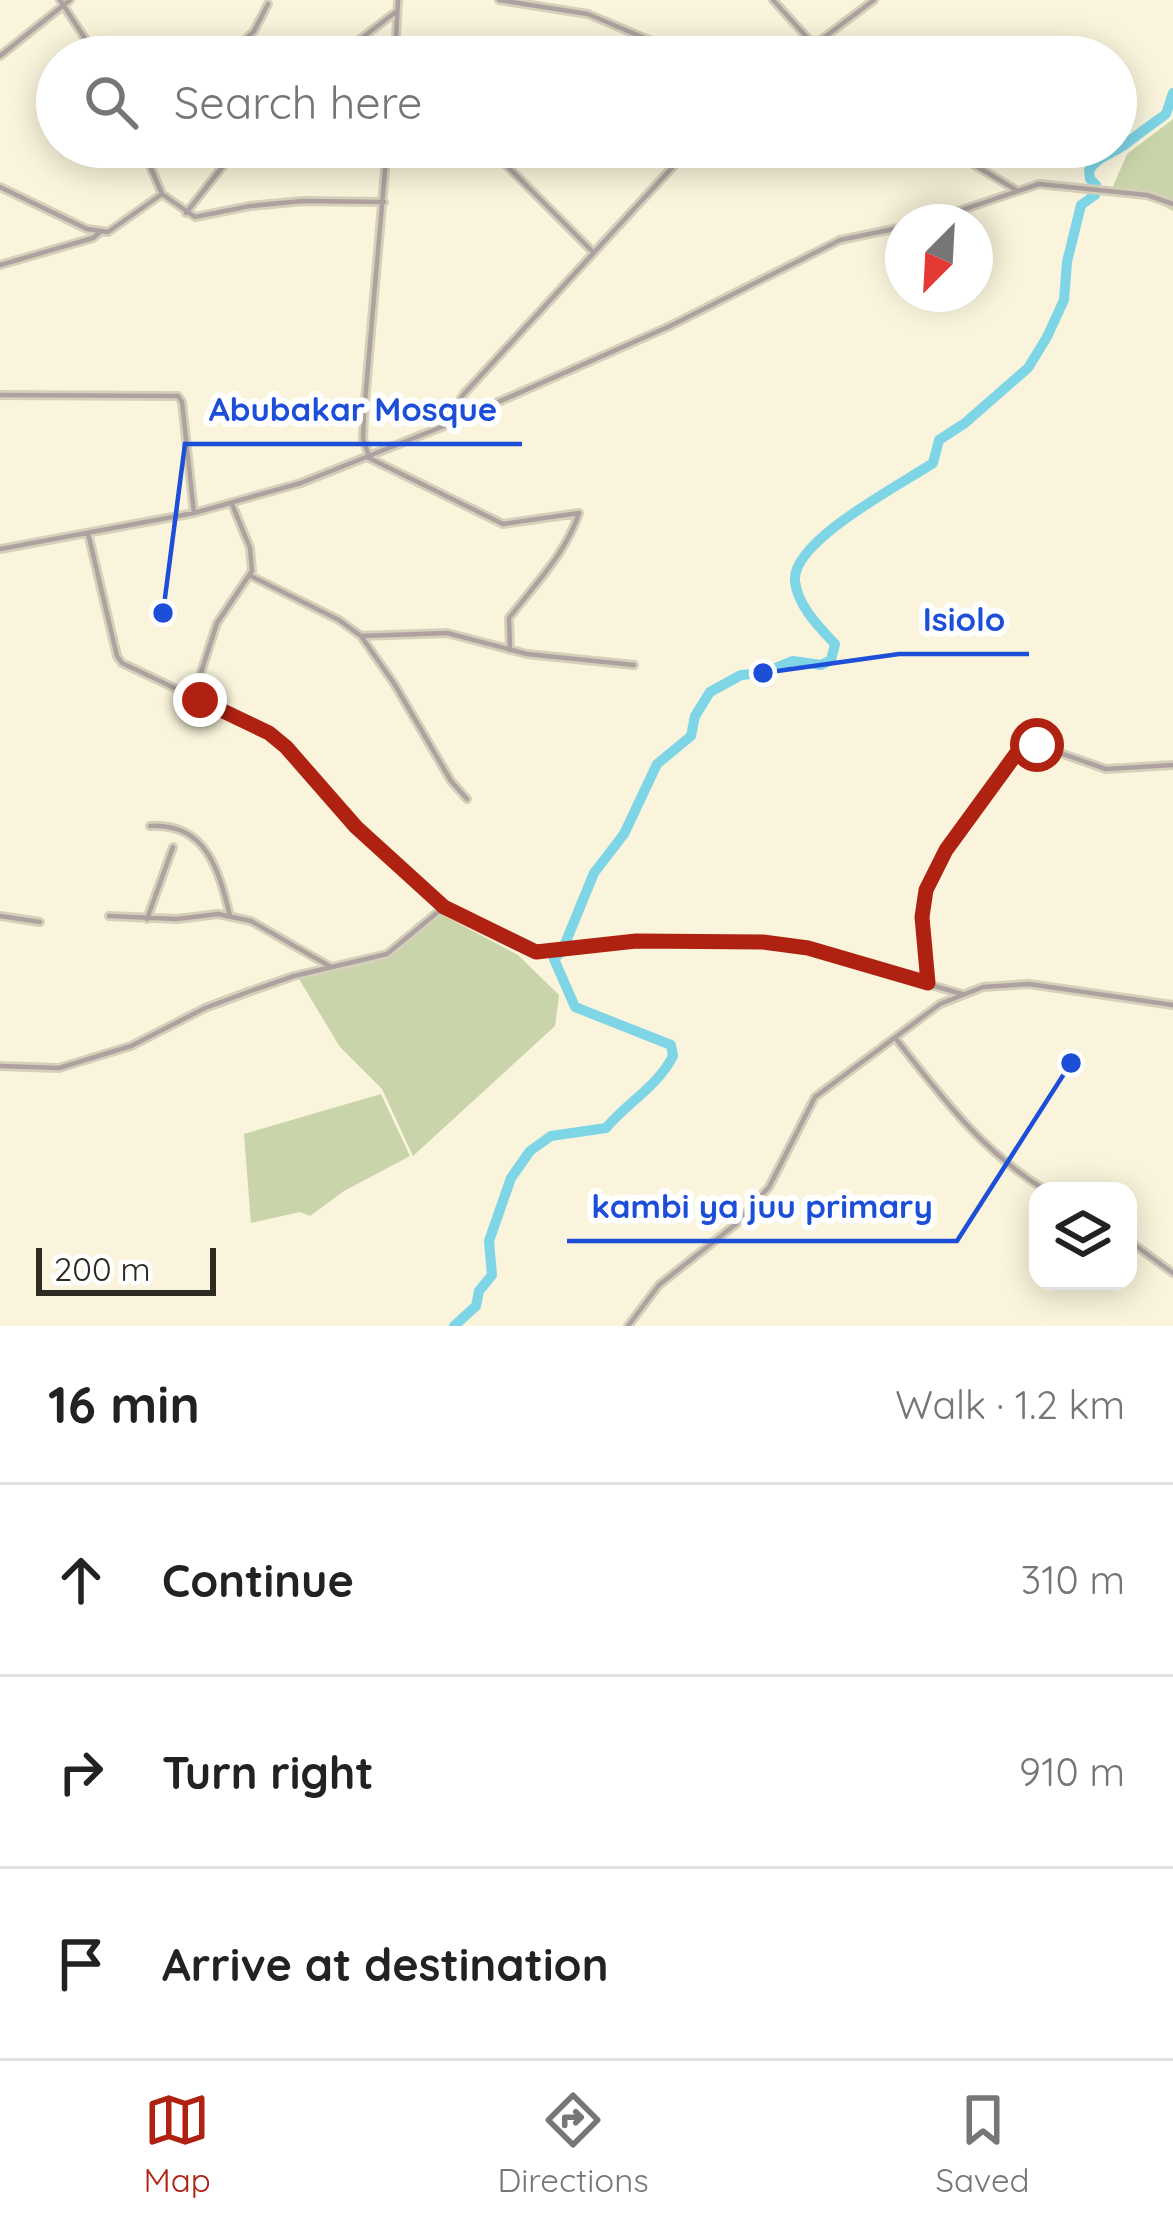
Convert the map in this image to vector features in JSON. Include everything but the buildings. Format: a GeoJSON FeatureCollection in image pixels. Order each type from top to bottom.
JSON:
{"type":"FeatureCollection","features":[{"type":"Feature","properties":{"kind":"street"},"geometry":{"type":"LineString","coordinates":[[396,36],[398,0]]}},
{"type":"Feature","properties":{"kind":"street"},"geometry":{"type":"LineString","coordinates":[[499,0],[588,14],[639,36]]}},
{"type":"Feature","properties":{"kind":"street"},"geometry":{"type":"LineString","coordinates":[[772,0],[806,36]]}},
{"type":"Feature","properties":{"kind":"street"},"geometry":{"type":"LineString","coordinates":[[826,36],[874,0]]}},
{"type":"Feature","properties":{"kind":"street"},"geometry":{"type":"LineString","coordinates":[[0,56],[65,1],[85,36]]}},
{"type":"Feature","properties":{"kind":"street"},"geometry":{"type":"LineString","coordinates":[[249,36],[268,4]]}},
{"type":"Feature","properties":{"kind":"street"},"geometry":{"type":"LineString","coordinates":[[365,36],[398,11]]}},
{"type":"Feature","properties":{"kind":"street"},"geometry":{"type":"LineString","coordinates":[[151,168],[162,194],[195,217],[303,201],[384,202]]}},
{"type":"Feature","properties":{"kind":"street"},"geometry":{"type":"LineString","coordinates":[[186,213],[221,168]]}},
{"type":"Feature","properties":{"kind":"street"},"geometry":{"type":"LineString","coordinates":[[386,168],[364,413],[368,456],[503,524],[579,512],[560,554],[509,618],[510,650]]}},
{"type":"Feature","properties":{"kind":"street"},"geometry":{"type":"LineString","coordinates":[[509,168],[593,252]]}},
{"type":"Feature","properties":{"kind":"street"},"geometry":{"type":"LineString","coordinates":[[443,426],[463,395],[671,168]]}},
{"type":"Feature","properties":{"kind":"street"},"geometry":{"type":"LineString","coordinates":[[980,168],[1016,190]]}},
{"type":"Feature","properties":{"kind":"street"},"geometry":{"type":"LineString","coordinates":[[977,204],[1039,184],[1147,195],[1173,204]]}},
{"type":"Feature","properties":{"kind":"street"},"geometry":{"type":"LineString","coordinates":[[0,187],[100,232],[108,232],[162,194]]}},
{"type":"Feature","properties":{"kind":"street"},"geometry":{"type":"LineString","coordinates":[[0,549],[194,513],[301,483],[670,326],[840,240],[885,231]]}},
{"type":"Feature","properties":{"kind":"street"},"geometry":{"type":"LineString","coordinates":[[0,265],[100,232]]}},
{"type":"Feature","properties":{"kind":"street"},"geometry":{"type":"LineString","coordinates":[[0,395],[181,397],[194,513]]}},
{"type":"Feature","properties":{"kind":"street"},"geometry":{"type":"LineString","coordinates":[[194,694],[217,623],[250,576],[250,548],[232,504]]}},
{"type":"Feature","properties":{"kind":"street"},"geometry":{"type":"LineString","coordinates":[[88,533],[117,656],[128,667],[269,733],[356,827],[444,907],[536,952],[636,941],[763,942],[808,948],[962,994]]}},
{"type":"Feature","properties":{"kind":"street"},"geometry":{"type":"LineString","coordinates":[[250,576],[339,620],[361,636],[467,799]]}},
{"type":"Feature","properties":{"kind":"street"},"geometry":{"type":"LineString","coordinates":[[361,636],[447,634],[510,650],[634,665]]}},
{"type":"Feature","properties":{"kind":"street"},"geometry":{"type":"LineString","coordinates":[[928,983],[922,917],[926,890],[946,850],[1016,754],[1037,745],[1106,769],[1173,765]]}},
{"type":"Feature","properties":{"kind":"street"},"geometry":{"type":"LineString","coordinates":[[150,826],[166,825],[190,833],[208,849],[230,916]]}},
{"type":"Feature","properties":{"kind":"street"},"geometry":{"type":"LineString","coordinates":[[147,919],[173,848]]}},
{"type":"Feature","properties":{"kind":"street"},"geometry":{"type":"LineString","coordinates":[[0,1066],[49,1069],[71,1065],[144,1041],[222,1001],[294,976],[387,954],[444,907]]}},
{"type":"Feature","properties":{"kind":"street"},"geometry":{"type":"LineString","coordinates":[[0,916],[40,922]]}},
{"type":"Feature","properties":{"kind":"street"},"geometry":{"type":"LineString","coordinates":[[109,916],[230,916],[251,921],[331,968]]}},
{"type":"Feature","properties":{"kind":"street"},"geometry":{"type":"LineString","coordinates":[[628,1326],[659,1285],[736,1224],[769,1187],[814,1097],[940,1004],[983,986],[1029,984],[1173,1005]]}},
{"type":"Feature","properties":{"kind":"street"},"geometry":{"type":"LineString","coordinates":[[896,1038],[970,1132],[1034,1182]]}},
{"type":"Feature","properties":{"kind":"street"},"geometry":{"type":"LineString","coordinates":[[1137,1247],[1173,1273]]}},
{"type":"Feature","properties":{"kind":"green space"},"geometry":{"type":"Polygon","coordinates":[[[1173,119],[1173,211],[1149,198],[1110,193],[1121,168],[1137,168],[1137,146],[1173,119]]]}},
{"type":"Feature","properties":{"kind":"green space"},"geometry":{"type":"Polygon","coordinates":[[[441,914],[518,955],[559,995],[555,1026],[413,1156],[382,1089],[340,1047],[299,979],[375,962],[441,914]]]}},
{"type":"Feature","properties":{"kind":"green space"},"geometry":{"type":"Polygon","coordinates":[[[381,1094],[410,1156],[344,1191],[310,1216],[300,1212],[251,1223],[244,1134],[381,1094]]]}},
{"type":"Feature","properties":{"kind":"waterway"},"geometry":{"type":"LineString","coordinates":[[1137,136],[1166,114],[1173,93]]}},
{"type":"Feature","properties":{"kind":"waterway"},"geometry":{"type":"LineString","coordinates":[[454,1326],[476,1306],[479,1291],[492,1275],[489,1241],[511,1178],[530,1151],[551,1136],[606,1128],[659,1077],[673,1056],[671,1045],[575,1007],[554,959],[562,951],[594,873],[624,834],[657,764],[691,736],[695,716],[710,692],[741,675],[763,673],[793,661],[821,665],[831,660],[835,644],[800,599],[795,581],[799,565],[829,532],[933,463],[939,440],[1028,368],[1064,300],[1067,262],[1081,205],[1095,195],[1091,168]]}},
{"type":"Feature","properties":{"kind":"place","name":"Abubakar Mosque"},"geometry":{"type":"Point","coordinates":[163,613]}},
{"type":"Feature","properties":{"kind":"place","name":"Isiolo"},"geometry":{"type":"Point","coordinates":[763,673]}},
{"type":"Feature","properties":{"kind":"place","name":"kambi ya juu primary"},"geometry":{"type":"Point","coordinates":[1071,1063]}},
{"type":"Feature","properties":{"kind":"route"},"geometry":{"type":"LineString","coordinates":[[200,700],[269,733],[286,747],[356,827],[444,907],[536,952],[636,941],[789,944],[928,983],[922,902],[933,871],[1016,754],[1037,745]]}}]}
